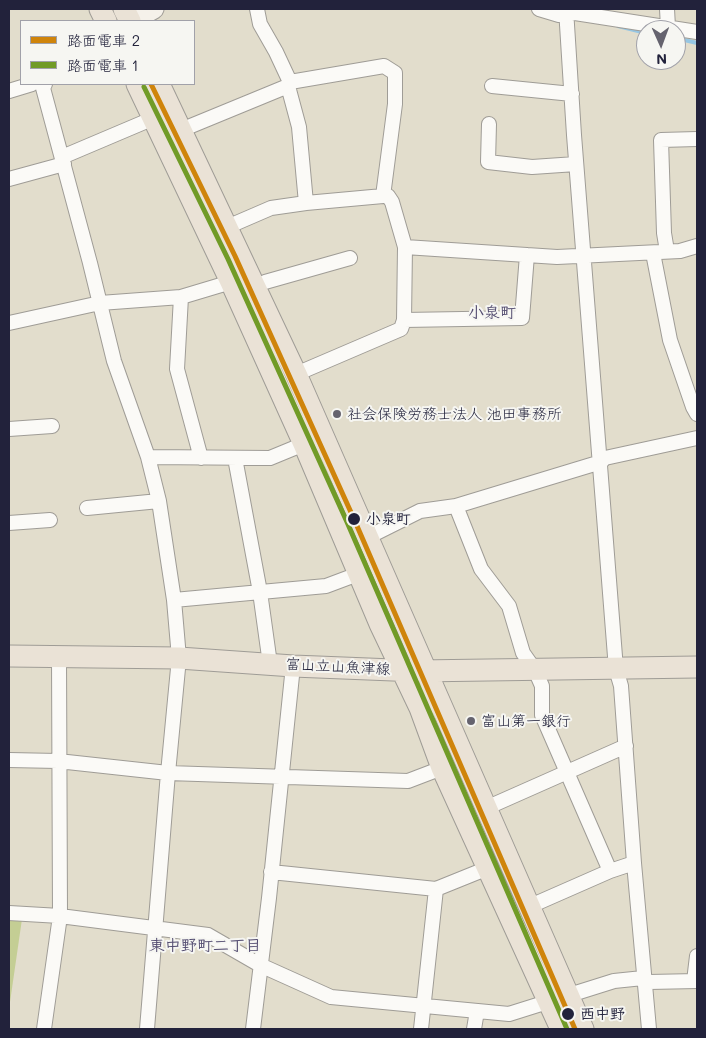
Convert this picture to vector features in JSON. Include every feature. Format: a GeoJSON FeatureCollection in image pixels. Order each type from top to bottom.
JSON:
{"type":"FeatureCollection","features":[{"type":"Feature","properties":{"kind":"main road"},"geometry":{"type":"LineString","coordinates":[[137,20],[154,9]]}},
{"type":"Feature","properties":{"kind":"main road"},"geometry":{"type":"LineString","coordinates":[[138,85],[231,282],[304,444],[358,574],[420,708],[442,768],[488,868],[559,999],[583,1029]]}},
{"type":"Feature","properties":{"kind":"main road"},"geometry":{"type":"LineString","coordinates":[[160,85],[296,374],[486,808],[528,907],[559,999],[561,1029]]}},
{"type":"Feature","properties":{"kind":"main road","name":"富山立山魚津線"},"geometry":{"type":"LineString","coordinates":[[9,656],[179,658],[292,666],[427,671],[697,667]]}},
{"type":"Feature","properties":{"kind":"street"},"geometry":{"type":"LineString","coordinates":[[257,9],[260,24],[276,52],[289,84],[299,127],[306,203]]}},
{"type":"Feature","properties":{"kind":"street"},"geometry":{"type":"LineString","coordinates":[[539,9],[559,16],[566,12],[636,22]]}},
{"type":"Feature","properties":{"kind":"street"},"geometry":{"type":"LineString","coordinates":[[566,12],[583,256],[601,462],[616,669],[621,686],[643,978],[649,1029]]}},
{"type":"Feature","properties":{"kind":"street"},"geometry":{"type":"LineString","coordinates":[[181,130],[289,84],[384,66],[395,74],[395,104],[383,196]]}},
{"type":"Feature","properties":{"kind":"street"},"geometry":{"type":"LineString","coordinates":[[9,90],[28,85]]}},
{"type":"Feature","properties":{"kind":"street"},"geometry":{"type":"LineString","coordinates":[[44,85],[43,88],[114,360],[148,457],[160,501],[174,600],[179,658],[147,1029]]}},
{"type":"Feature","properties":{"kind":"street"},"geometry":{"type":"LineString","coordinates":[[492,86],[572,94]]}},
{"type":"Feature","properties":{"kind":"street"},"geometry":{"type":"LineString","coordinates":[[9,179],[63,161],[154,118]]}},
{"type":"Feature","properties":{"kind":"street"},"geometry":{"type":"LineString","coordinates":[[489,124],[488,162],[532,167],[576,164]]}},
{"type":"Feature","properties":{"kind":"street"},"geometry":{"type":"LineString","coordinates":[[697,139],[661,140],[664,233],[660,252],[670,340],[697,414]]}},
{"type":"Feature","properties":{"kind":"street"},"geometry":{"type":"LineString","coordinates":[[227,227],[272,208],[383,196],[388,196],[392,202],[405,247],[404,320],[402,329],[296,374]]}},
{"type":"Feature","properties":{"kind":"street"},"geometry":{"type":"LineString","coordinates":[[405,247],[557,257],[680,251],[697,246]]}},
{"type":"Feature","properties":{"kind":"street"},"geometry":{"type":"LineString","coordinates":[[404,320],[522,318],[526,255]]}},
{"type":"Feature","properties":{"kind":"street"},"geometry":{"type":"LineString","coordinates":[[265,282],[350,258]]}},
{"type":"Feature","properties":{"kind":"street"},"geometry":{"type":"LineString","coordinates":[[9,323],[100,303],[181,296],[231,282]]}},
{"type":"Feature","properties":{"kind":"street"},"geometry":{"type":"LineString","coordinates":[[181,296],[176,369],[200,458]]}},
{"type":"Feature","properties":{"kind":"street"},"geometry":{"type":"LineString","coordinates":[[9,429],[52,426]]}},
{"type":"Feature","properties":{"kind":"street"},"geometry":{"type":"LineString","coordinates":[[368,537],[420,511],[456,506],[601,462],[605,458],[697,438]]}},
{"type":"Feature","properties":{"kind":"street"},"geometry":{"type":"LineString","coordinates":[[148,457],[270,458],[304,444]]}},
{"type":"Feature","properties":{"kind":"street"},"geometry":{"type":"LineString","coordinates":[[235,458],[260,592],[270,664]]}},
{"type":"Feature","properties":{"kind":"street"},"geometry":{"type":"LineString","coordinates":[[86,508],[160,501]]}},
{"type":"Feature","properties":{"kind":"street"},"geometry":{"type":"LineString","coordinates":[[456,506],[481,569],[508,606],[523,653],[535,670],[542,686],[542,715],[610,871]]}},
{"type":"Feature","properties":{"kind":"street"},"geometry":{"type":"LineString","coordinates":[[9,523],[50,520]]}},
{"type":"Feature","properties":{"kind":"street"},"geometry":{"type":"LineString","coordinates":[[174,600],[326,586],[358,574]]}},
{"type":"Feature","properties":{"kind":"street"},"geometry":{"type":"LineString","coordinates":[[44,1029],[60,916],[59,657]]}},
{"type":"Feature","properties":{"kind":"street"},"geometry":{"type":"LineString","coordinates":[[253,1029],[292,666]]}},
{"type":"Feature","properties":{"kind":"street"},"geometry":{"type":"LineString","coordinates":[[486,808],[626,746]]}},
{"type":"Feature","properties":{"kind":"street"},"geometry":{"type":"LineString","coordinates":[[9,760],[58,761],[168,773],[408,781],[442,768]]}},
{"type":"Feature","properties":{"kind":"street"},"geometry":{"type":"LineString","coordinates":[[528,907],[610,871],[634,863]]}},
{"type":"Feature","properties":{"kind":"street"},"geometry":{"type":"LineString","coordinates":[[271,872],[436,889],[488,868]]}},
{"type":"Feature","properties":{"kind":"street"},"geometry":{"type":"LineString","coordinates":[[420,1029],[436,889]]}},
{"type":"Feature","properties":{"kind":"street"},"geometry":{"type":"LineString","coordinates":[[9,913],[60,916],[208,936],[260,965],[331,996],[509,1014],[614,981],[643,978],[649,982],[696,981],[697,956]]}},
{"type":"Feature","properties":{"kind":"street"},"geometry":{"type":"LineString","coordinates":[[474,1029],[477,1011]]}},
{"type":"Feature","properties":{"kind":"green space"},"geometry":{"type":"Polygon","coordinates":[[[9,918],[22,919],[9,1009],[9,918]]]}},
{"type":"Feature","properties":{"kind":"waterway"},"geometry":{"type":"LineString","coordinates":[[618,26],[636,30]]}},
{"type":"Feature","properties":{"kind":"waterway"},"geometry":{"type":"LineString","coordinates":[[686,40],[697,43]]}},
{"type":"Feature","properties":{"kind":"tram line","name":"2"},"geometry":{"type":"LineString","coordinates":[[151,85],[235,256],[354,519],[575,1029]]}},
{"type":"Feature","properties":{"kind":"tram line","name":"1"},"geometry":{"type":"LineString","coordinates":[[144,87],[228,259],[347,522],[567,1029]]}},
{"type":"Feature","properties":{"kind":"place","name":"社会保険労務士法人 池田事務所"},"geometry":{"type":"Point","coordinates":[337,414]}},
{"type":"Feature","properties":{"kind":"place","name":"小泉町"},"geometry":{"type":"Point","coordinates":[354,519]}},
{"type":"Feature","properties":{"kind":"place","name":"富山第一銀行"},"geometry":{"type":"Point","coordinates":[471,721]}},
{"type":"Feature","properties":{"kind":"place","name":"西中野"},"geometry":{"type":"Point","coordinates":[568,1014]}},
{"type":"Feature","properties":{"kind":"district","name":"小泉町"},"geometry":{"type":"Point","coordinates":[492,313]}},
{"type":"Feature","properties":{"kind":"district","name":"東中野町二丁目"},"geometry":{"type":"Point","coordinates":[205,946]}}]}
